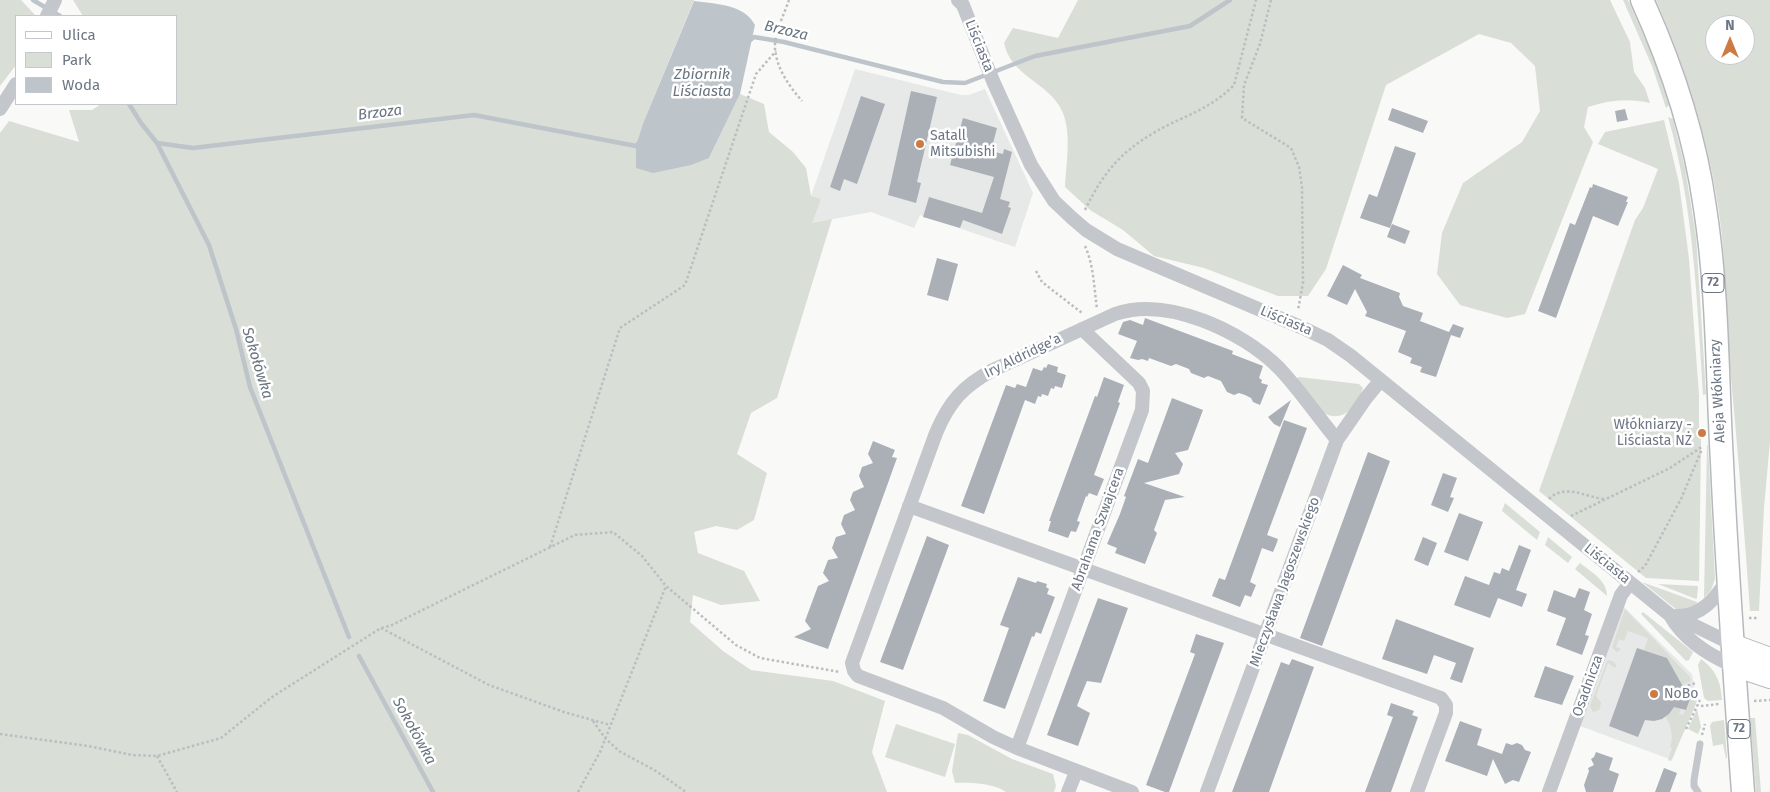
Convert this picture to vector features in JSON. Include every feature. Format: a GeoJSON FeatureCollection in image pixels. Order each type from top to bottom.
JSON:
{"type":"FeatureCollection","features":[{"type":"Feature","properties":{"kind":"main road","name":"Aleja Włókniarzy"},"geometry":{"type":"LineString","coordinates":[[1642,0],[1679,94],[1692,141],[1706,208],[1713,283],[1728,579],[1743,792]]}},
{"type":"Feature","properties":{"kind":"street"},"geometry":{"type":"LineString","coordinates":[[48,15],[55,0]]}},
{"type":"Feature","properties":{"kind":"street","name":"Liściasta"},"geometry":{"type":"LineString","coordinates":[[958,0],[1031,165],[1054,201],[1079,223],[1117,249],[1314,332],[1334,344],[1632,578],[1670,615],[1681,632],[1701,648],[1733,655],[1770,658]]}},
{"type":"Feature","properties":{"kind":"street"},"geometry":{"type":"LineString","coordinates":[[0,109],[15,86]]}},
{"type":"Feature","properties":{"kind":"street","name":"Iry Aldridge’a"},"geometry":{"type":"LineString","coordinates":[[854,671],[852,663],[940,422],[950,404],[961,391],[975,380],[1084,323],[1122,312],[1150,308],[1187,316],[1224,330],[1254,348],[1281,370],[1336,440]]}},
{"type":"Feature","properties":{"kind":"street","name":"Abrahama Szwajcera"},"geometry":{"type":"LineString","coordinates":[[1017,748],[1142,410],[1143,391],[1139,383],[1084,323]]}},
{"type":"Feature","properties":{"kind":"street","name":"Mieczysława Jagoszewskiego"},"geometry":{"type":"LineString","coordinates":[[1207,792],[1336,440],[1380,381]]}},
{"type":"Feature","properties":{"kind":"street"},"geometry":{"type":"LineString","coordinates":[[909,506],[1441,698],[1446,705],[1446,713],[1417,792]]}},
{"type":"Feature","properties":{"kind":"street","name":"Osadnicza"},"geometry":{"type":"LineString","coordinates":[[1549,792],[1620,595],[1632,578]]}},
{"type":"Feature","properties":{"kind":"street"},"geometry":{"type":"LineString","coordinates":[[1670,615],[1684,616],[1698,612],[1710,604],[1728,579]]}},
{"type":"Feature","properties":{"kind":"street","name":"Liściasta"},"geometry":{"type":"LineString","coordinates":[[1670,615],[1685,621],[1733,655],[1770,678]]}},
{"type":"Feature","properties":{"kind":"street"},"geometry":{"type":"LineString","coordinates":[[854,671],[858,676],[943,708],[993,737],[1017,748],[1132,792]]}},
{"type":"Feature","properties":{"kind":"street"},"geometry":{"type":"LineString","coordinates":[[1068,792],[1076,772]]}},
{"type":"Feature","properties":{"kind":"lane"},"geometry":{"type":"LineString","coordinates":[[1698,792],[1694,786],[1694,780],[1700,744]]}},
{"type":"Feature","properties":{"kind":"path"},"geometry":{"type":"LineString","coordinates":[[789,0],[778,29],[775,50],[782,72],[790,87],[802,101]]}},
{"type":"Feature","properties":{"kind":"path"},"geometry":{"type":"LineString","coordinates":[[1097,313],[1090,256],[1080,234],[1079,223],[1090,200],[1108,169],[1133,146],[1202,109],[1225,94],[1234,85],[1256,0]]}},
{"type":"Feature","properties":{"kind":"path"},"geometry":{"type":"LineString","coordinates":[[1271,0],[1260,44],[1244,85],[1242,118],[1291,148],[1299,167],[1302,187],[1303,283],[1295,324]]}},
{"type":"Feature","properties":{"kind":"path"},"geometry":{"type":"LineString","coordinates":[[550,548],[620,328],[685,285],[756,74],[775,50]]}},
{"type":"Feature","properties":{"kind":"path"},"geometry":{"type":"LineString","coordinates":[[1036,271],[1042,282],[1084,323]]}},
{"type":"Feature","properties":{"kind":"path"},"geometry":{"type":"LineString","coordinates":[[1567,518],[1670,468],[1704,445],[1681,499],[1645,566],[1632,578]]}},
{"type":"Feature","properties":{"kind":"path"},"geometry":{"type":"LineString","coordinates":[[1547,502],[1555,494],[1569,490],[1592,498],[1606,499]]}},
{"type":"Feature","properties":{"kind":"path"},"geometry":{"type":"LineString","coordinates":[[0,734],[88,746],[132,755],[157,756],[220,738],[272,697],[381,628],[390,626],[575,535],[613,532],[642,556],[666,586],[736,645],[760,658],[832,671],[854,671]]}},
{"type":"Feature","properties":{"kind":"path"},"geometry":{"type":"LineString","coordinates":[[578,792],[600,752],[666,586]]}},
{"type":"Feature","properties":{"kind":"path"},"geometry":{"type":"LineString","coordinates":[[1749,618],[1759,618]]}},
{"type":"Feature","properties":{"kind":"path"},"geometry":{"type":"LineString","coordinates":[[381,628],[489,685],[564,712],[610,725]]}},
{"type":"Feature","properties":{"kind":"path"},"geometry":{"type":"LineString","coordinates":[[1683,687],[1696,683]]}},
{"type":"Feature","properties":{"kind":"path"},"geometry":{"type":"LineString","coordinates":[[1686,729],[1700,700]]}},
{"type":"Feature","properties":{"kind":"path"},"geometry":{"type":"LineString","coordinates":[[1756,701],[1770,700]]}},
{"type":"Feature","properties":{"kind":"path"},"geometry":{"type":"LineString","coordinates":[[1701,706],[1724,704]]}},
{"type":"Feature","properties":{"kind":"path"},"geometry":{"type":"LineString","coordinates":[[592,720],[605,738],[619,751],[656,771],[686,792]]}},
{"type":"Feature","properties":{"kind":"path"},"geometry":{"type":"LineString","coordinates":[[157,756],[177,792]]}},
{"type":"Feature","properties":{"kind":"shaded area","name":"Satall Mitsubishi"},"geometry":{"type":"Polygon","coordinates":[[[855,69],[961,95],[969,95],[985,89],[1033,193],[1015,247],[920,215],[914,228],[871,212],[812,223],[811,196],[855,69]]]}},
{"type":"Feature","properties":{"kind":"shaded area"},"geometry":{"type":"Polygon","coordinates":[[[1622,605],[1692,674],[1697,701],[1672,760],[1580,726],[1622,605]]]}},
{"type":"Feature","properties":{"kind":"green space"},"geometry":{"type":"Polygon","coordinates":[[[0,0],[21,0],[35,15],[15,15],[15,66],[0,86],[0,0]]]}},
{"type":"Feature","properties":{"kind":"green space"},"geometry":{"type":"Polygon","coordinates":[[[73,0],[694,0],[644,121],[709,158],[740,94],[764,104],[769,132],[793,152],[806,168],[811,196],[821,199],[812,223],[832,219],[777,398],[751,413],[737,454],[767,473],[754,520],[737,530],[716,526],[694,532],[698,553],[744,571],[760,601],[721,605],[693,595],[690,622],[723,651],[751,670],[833,681],[885,701],[872,752],[887,792],[0,792],[0,133],[9,121],[79,142],[69,110],[92,110],[100,105],[178,105],[178,15],[82,15],[73,0]]]}},
{"type":"Feature","properties":{"kind":"green space"},"geometry":{"type":"Polygon","coordinates":[[[1078,0],[1610,0],[1630,42],[1634,72],[1645,88],[1650,103],[1619,100],[1588,107],[1584,127],[1593,142],[1525,314],[1507,318],[1460,305],[1437,274],[1442,233],[1463,183],[1522,142],[1540,111],[1535,66],[1511,43],[1479,34],[1386,85],[1326,269],[1308,296],[1278,296],[1204,268],[1154,256],[1123,230],[1090,210],[1065,187],[1068,138],[1062,111],[1048,93],[1014,64],[1004,43],[1013,28],[1058,38],[1078,0]]]}},
{"type":"Feature","properties":{"kind":"green space"},"geometry":{"type":"Polygon","coordinates":[[[1623,0],[1628,0],[1654,59],[1669,105],[1666,108],[1652,66],[1623,0]]]}},
{"type":"Feature","properties":{"kind":"green space"},"geometry":{"type":"Polygon","coordinates":[[[1656,0],[1770,0],[1770,441],[1764,508],[1759,611],[1750,611],[1729,356],[1724,254],[1716,192],[1704,136],[1678,54],[1656,0]]]}},
{"type":"Feature","properties":{"kind":"green space"},"geometry":{"type":"Polygon","coordinates":[[[1668,117],[1673,119],[1685,168],[1696,236],[1706,394],[1703,395],[1689,220],[1677,151],[1668,117]]]}},
{"type":"Feature","properties":{"kind":"green space"},"geometry":{"type":"Polygon","coordinates":[[[1664,120],[1679,183],[1689,259],[1699,395],[1699,438],[1701,438],[1699,581],[1646,578],[1539,491],[1635,220],[1643,208],[1658,169],[1598,144],[1605,132],[1664,120]]]}},
{"type":"Feature","properties":{"kind":"green space"},"geometry":{"type":"Polygon","coordinates":[[[1299,377],[1359,384],[1363,388],[1357,401],[1349,411],[1337,416],[1331,416],[1324,413],[1296,379],[1299,377]]]}},
{"type":"Feature","properties":{"kind":"green space"},"geometry":{"type":"Polygon","coordinates":[[[1707,445],[1715,579],[1711,590],[1704,598],[1707,445]]]}},
{"type":"Feature","properties":{"kind":"green space"},"geometry":{"type":"Polygon","coordinates":[[[1505,503],[1540,532],[1537,540],[1502,511],[1505,503]]]}},
{"type":"Feature","properties":{"kind":"green space"},"geometry":{"type":"Polygon","coordinates":[[[1548,537],[1572,557],[1568,563],[1545,545],[1548,537]]]}},
{"type":"Feature","properties":{"kind":"green space"},"geometry":{"type":"Polygon","coordinates":[[[1580,563],[1601,581],[1607,596],[1575,569],[1580,563]]]}},
{"type":"Feature","properties":{"kind":"green space"},"geometry":{"type":"Polygon","coordinates":[[[1642,582],[1697,602],[1697,605],[1691,609],[1677,610],[1642,582]]]}},
{"type":"Feature","properties":{"kind":"green space"},"geometry":{"type":"Polygon","coordinates":[[[1658,584],[1698,586],[1697,598],[1696,599],[1658,584]]]}},
{"type":"Feature","properties":{"kind":"green space"},"geometry":{"type":"Polygon","coordinates":[[[1625,609],[1690,677],[1691,681],[1682,685],[1667,658],[1644,650],[1648,638],[1628,631],[1624,641],[1619,639],[1616,647],[1621,649],[1617,652],[1613,649],[1612,647],[1625,609]]]}},
{"type":"Feature","properties":{"kind":"green space"},"geometry":{"type":"Polygon","coordinates":[[[1643,612],[1693,652],[1689,660],[1686,661],[1641,614],[1643,612]]]}},
{"type":"Feature","properties":{"kind":"green space"},"geometry":{"type":"Polygon","coordinates":[[[1701,659],[1717,677],[1722,700],[1708,701],[1704,698],[1698,665],[1701,659]]]}},
{"type":"Feature","properties":{"kind":"green space"},"geometry":{"type":"Polygon","coordinates":[[[1609,660],[1616,665],[1615,668],[1608,663],[1596,696],[1601,703],[1599,710],[1593,712],[1590,706],[1609,660]]]}},
{"type":"Feature","properties":{"kind":"green space"},"geometry":{"type":"Polygon","coordinates":[[[1693,688],[1696,704],[1671,761],[1668,760],[1672,748],[1670,747],[1672,739],[1666,717],[1673,706],[1681,709],[1679,714],[1683,715],[1690,699],[1684,689],[1693,688]]]}},
{"type":"Feature","properties":{"kind":"green space"},"geometry":{"type":"Polygon","coordinates":[[[1697,709],[1701,727],[1698,734],[1688,729],[1697,709]]]}},
{"type":"Feature","properties":{"kind":"green space"},"geometry":{"type":"Polygon","coordinates":[[[1750,718],[1755,718],[1761,792],[1756,792],[1750,718]]]}},
{"type":"Feature","properties":{"kind":"green space"},"geometry":{"type":"Polygon","coordinates":[[[1724,720],[1726,759],[1723,744],[1713,746],[1710,726],[1712,722],[1724,720]]]}},
{"type":"Feature","properties":{"kind":"green space"},"geometry":{"type":"Polygon","coordinates":[[[896,724],[955,744],[945,777],[885,757],[896,724]]]}},
{"type":"Feature","properties":{"kind":"green space"},"geometry":{"type":"Polygon","coordinates":[[[958,733],[968,735],[1012,759],[1053,774],[1056,786],[1054,792],[1006,792],[988,785],[955,783],[952,771],[958,733]]]}},
{"type":"Feature","properties":{"kind":"water","name":"Zbiornik Liściasta"},"geometry":{"type":"Polygon","coordinates":[[[694,1],[720,4],[737,9],[750,18],[755,25],[740,94],[709,158],[691,165],[653,173],[636,168],[636,146],[644,121],[694,1]]]}},
{"type":"Feature","properties":{"kind":"building"},"geometry":{"type":"Polygon","coordinates":[[[911,91],[937,97],[917,182],[921,183],[916,203],[888,195],[911,91]]]}},
{"type":"Feature","properties":{"kind":"building"},"geometry":{"type":"Polygon","coordinates":[[[861,96],[885,104],[857,184],[844,179],[840,191],[830,187],[861,96]]]}},
{"type":"Feature","properties":{"kind":"building"},"geometry":{"type":"Polygon","coordinates":[[[1392,108],[1428,121],[1423,133],[1388,120],[1392,108]]]}},
{"type":"Feature","properties":{"kind":"building"},"geometry":{"type":"Polygon","coordinates":[[[1625,109],[1628,120],[1617,122],[1615,111],[1625,109]]]}},
{"type":"Feature","properties":{"kind":"building"},"geometry":{"type":"Polygon","coordinates":[[[963,118],[997,128],[991,151],[1003,154],[1004,149],[1012,152],[1000,199],[1010,202],[1008,207],[1011,208],[1002,234],[963,220],[960,228],[923,217],[929,197],[982,213],[994,177],[950,165],[963,118]]]}},
{"type":"Feature","properties":{"kind":"building"},"geometry":{"type":"Polygon","coordinates":[[[1395,146],[1416,153],[1390,228],[1360,218],[1369,194],[1377,197],[1395,146]]]}},
{"type":"Feature","properties":{"kind":"building"},"geometry":{"type":"Polygon","coordinates":[[[1593,184],[1628,197],[1626,202],[1628,202],[1618,226],[1593,216],[1556,318],[1538,311],[1570,223],[1575,225],[1590,187],[1592,188],[1593,184]]]}},
{"type":"Feature","properties":{"kind":"building"},"geometry":{"type":"Polygon","coordinates":[[[1392,224],[1410,231],[1405,244],[1387,237],[1392,224]]]}},
{"type":"Feature","properties":{"kind":"building"},"geometry":{"type":"Polygon","coordinates":[[[937,258],[958,264],[948,301],[927,295],[937,258]]]}},
{"type":"Feature","properties":{"kind":"building"},"geometry":{"type":"Polygon","coordinates":[[[1343,265],[1362,275],[1360,278],[1400,293],[1399,297],[1403,306],[1423,313],[1420,321],[1449,332],[1453,324],[1464,328],[1460,338],[1451,335],[1436,377],[1420,372],[1422,367],[1410,363],[1412,358],[1398,352],[1406,331],[1365,316],[1367,312],[1355,289],[1347,305],[1327,296],[1343,265]]]}},
{"type":"Feature","properties":{"kind":"building"},"geometry":{"type":"Polygon","coordinates":[[[1145,318],[1233,351],[1232,354],[1263,366],[1259,378],[1262,380],[1261,383],[1268,385],[1260,405],[1245,395],[1239,393],[1234,395],[1227,392],[1221,381],[1208,376],[1204,378],[1176,364],[1171,366],[1149,358],[1148,361],[1130,358],[1137,341],[1118,334],[1123,322],[1130,320],[1143,325],[1145,318]]]}},
{"type":"Feature","properties":{"kind":"building"},"geometry":{"type":"Polygon","coordinates":[[[1048,364],[1058,367],[1057,372],[1066,375],[1062,388],[1055,386],[1054,389],[1051,388],[1048,396],[1042,394],[1041,397],[1038,396],[1035,404],[1025,400],[984,514],[961,506],[1006,385],[1015,388],[1017,384],[1026,387],[1033,368],[1042,371],[1048,364]]]}},
{"type":"Feature","properties":{"kind":"building"},"geometry":{"type":"Polygon","coordinates":[[[1104,377],[1124,385],[1118,402],[1120,403],[1094,475],[1104,479],[1097,496],[1089,493],[1086,496],[1077,521],[1080,522],[1076,532],[1071,531],[1068,538],[1048,531],[1051,521],[1049,521],[1095,396],[1097,397],[1104,377]]]}},
{"type":"Feature","properties":{"kind":"building"},"geometry":{"type":"Polygon","coordinates":[[[1172,398],[1203,410],[1188,450],[1175,453],[1183,464],[1179,474],[1144,483],[1185,497],[1165,500],[1154,530],[1157,533],[1145,564],[1115,553],[1117,548],[1107,544],[1120,514],[1126,497],[1124,496],[1138,459],[1148,463],[1172,398]]]}},
{"type":"Feature","properties":{"kind":"building"},"geometry":{"type":"Polygon","coordinates":[[[1291,400],[1280,427],[1274,424],[1268,417],[1291,400]]]}},
{"type":"Feature","properties":{"kind":"building"},"geometry":{"type":"Polygon","coordinates":[[[1284,420],[1307,428],[1267,535],[1278,539],[1276,545],[1273,552],[1262,548],[1250,582],[1256,585],[1251,597],[1245,595],[1240,607],[1212,596],[1219,578],[1225,580],[1284,420]]]}},
{"type":"Feature","properties":{"kind":"building"},"geometry":{"type":"Polygon","coordinates":[[[873,441],[895,450],[892,457],[897,458],[828,649],[794,637],[811,629],[805,621],[818,586],[829,581],[823,573],[828,560],[838,558],[832,548],[836,537],[846,534],[841,524],[844,515],[855,510],[850,500],[853,492],[864,487],[859,476],[862,467],[873,463],[868,454],[873,441]]]}},
{"type":"Feature","properties":{"kind":"building"},"geometry":{"type":"Polygon","coordinates":[[[1368,452],[1390,461],[1322,646],[1300,638],[1368,452]]]}},
{"type":"Feature","properties":{"kind":"building"},"geometry":{"type":"Polygon","coordinates":[[[1443,473],[1457,478],[1450,497],[1454,498],[1448,512],[1431,505],[1443,473]]]}},
{"type":"Feature","properties":{"kind":"building"},"geometry":{"type":"Polygon","coordinates":[[[1459,513],[1483,522],[1468,561],[1444,552],[1459,513]]]}},
{"type":"Feature","properties":{"kind":"building"},"geometry":{"type":"Polygon","coordinates":[[[927,536],[949,545],[903,670],[880,662],[927,536]]]}},
{"type":"Feature","properties":{"kind":"building"},"geometry":{"type":"Polygon","coordinates":[[[1423,537],[1437,543],[1428,566],[1414,560],[1423,537]]]}},
{"type":"Feature","properties":{"kind":"building"},"geometry":{"type":"Polygon","coordinates":[[[1519,545],[1531,550],[1516,590],[1527,594],[1522,607],[1498,598],[1490,618],[1454,605],[1465,576],[1489,585],[1494,572],[1500,574],[1502,568],[1509,571],[1519,545]]]}},
{"type":"Feature","properties":{"kind":"building"},"geometry":{"type":"Polygon","coordinates":[[[1018,577],[1036,583],[1037,581],[1047,584],[1046,587],[1049,589],[1047,594],[1055,597],[1041,634],[1036,632],[1034,637],[1032,636],[1005,709],[983,701],[1009,628],[1000,625],[1018,577]]]}},
{"type":"Feature","properties":{"kind":"building"},"geometry":{"type":"Polygon","coordinates":[[[1579,588],[1590,592],[1584,610],[1592,614],[1585,635],[1589,636],[1582,655],[1556,645],[1566,618],[1547,611],[1554,590],[1575,598],[1579,588]]]}},
{"type":"Feature","properties":{"kind":"building"},"geometry":{"type":"Polygon","coordinates":[[[1098,598],[1128,608],[1101,683],[1087,681],[1077,706],[1090,713],[1078,746],[1047,735],[1098,598]]]}},
{"type":"Feature","properties":{"kind":"building"},"geometry":{"type":"Polygon","coordinates":[[[1396,619],[1474,648],[1462,683],[1450,679],[1456,663],[1434,655],[1427,674],[1382,659],[1396,619]]]}},
{"type":"Feature","properties":{"kind":"building"},"geometry":{"type":"Polygon","coordinates":[[[1196,634],[1224,643],[1169,792],[1165,792],[1146,785],[1195,654],[1190,652],[1196,634]]]}},
{"type":"Feature","properties":{"kind":"building","name":"NoBo"},"geometry":{"type":"Polygon","coordinates":[[[1637,648],[1667,658],[1690,699],[1686,710],[1674,707],[1662,719],[1654,721],[1645,720],[1638,737],[1609,726],[1637,648]]]}},
{"type":"Feature","properties":{"kind":"building"},"geometry":{"type":"Polygon","coordinates":[[[1292,659],[1314,667],[1269,792],[1232,792],[1281,662],[1289,665],[1292,659]]]}},
{"type":"Feature","properties":{"kind":"building"},"geometry":{"type":"Polygon","coordinates":[[[1545,666],[1574,676],[1562,705],[1534,697],[1545,666]]]}},
{"type":"Feature","properties":{"kind":"building"},"geometry":{"type":"Polygon","coordinates":[[[1391,703],[1414,711],[1412,715],[1418,717],[1391,792],[1365,792],[1393,717],[1387,715],[1391,703]]]}},
{"type":"Feature","properties":{"kind":"building"},"geometry":{"type":"Polygon","coordinates":[[[1460,721],[1482,729],[1477,745],[1502,754],[1506,743],[1512,745],[1517,743],[1522,745],[1525,750],[1531,752],[1519,782],[1513,780],[1505,784],[1493,759],[1487,776],[1445,761],[1460,721]]]}},
{"type":"Feature","properties":{"kind":"building"},"geometry":{"type":"Polygon","coordinates":[[[1596,752],[1613,758],[1609,770],[1619,774],[1613,792],[1586,792],[1584,785],[1589,771],[1588,768],[1594,765],[1591,759],[1596,752]]]}},
{"type":"Feature","properties":{"kind":"building"},"geometry":{"type":"Polygon","coordinates":[[[1664,768],[1677,773],[1670,792],[1655,792],[1664,768]]]}},
{"type":"Feature","properties":{"kind":"waterway","name":"Sokołówka"},"geometry":{"type":"LineString","coordinates":[[33,0],[58,15]]}},
{"type":"Feature","properties":{"kind":"waterway","name":"Brzoza"},"geometry":{"type":"LineString","coordinates":[[749,41],[754,37],[784,42],[943,82],[965,83],[1035,56],[1190,26],[1230,0]]}},
{"type":"Feature","properties":{"kind":"waterway","name":"Sokołówka"},"geometry":{"type":"LineString","coordinates":[[130,105],[157,143],[209,245],[236,329],[250,387],[349,637]]}},
{"type":"Feature","properties":{"kind":"waterway","name":"Brzoza"},"geometry":{"type":"LineString","coordinates":[[157,143],[193,148],[474,115],[636,146],[639,143]]}},
{"type":"Feature","properties":{"kind":"waterway","name":"Sokołówka"},"geometry":{"type":"LineString","coordinates":[[359,656],[433,792]]}},
{"type":"Feature","properties":{"kind":"place","name":"Satall Mitsubishi"},"geometry":{"type":"Point","coordinates":[920,144]}},
{"type":"Feature","properties":{"kind":"place","name":"Włókniarzy - Liściasta NŻ"},"geometry":{"type":"Point","coordinates":[1702,433]}},
{"type":"Feature","properties":{"kind":"place","name":"NoBo"},"geometry":{"type":"Point","coordinates":[1654,694]}}]}
